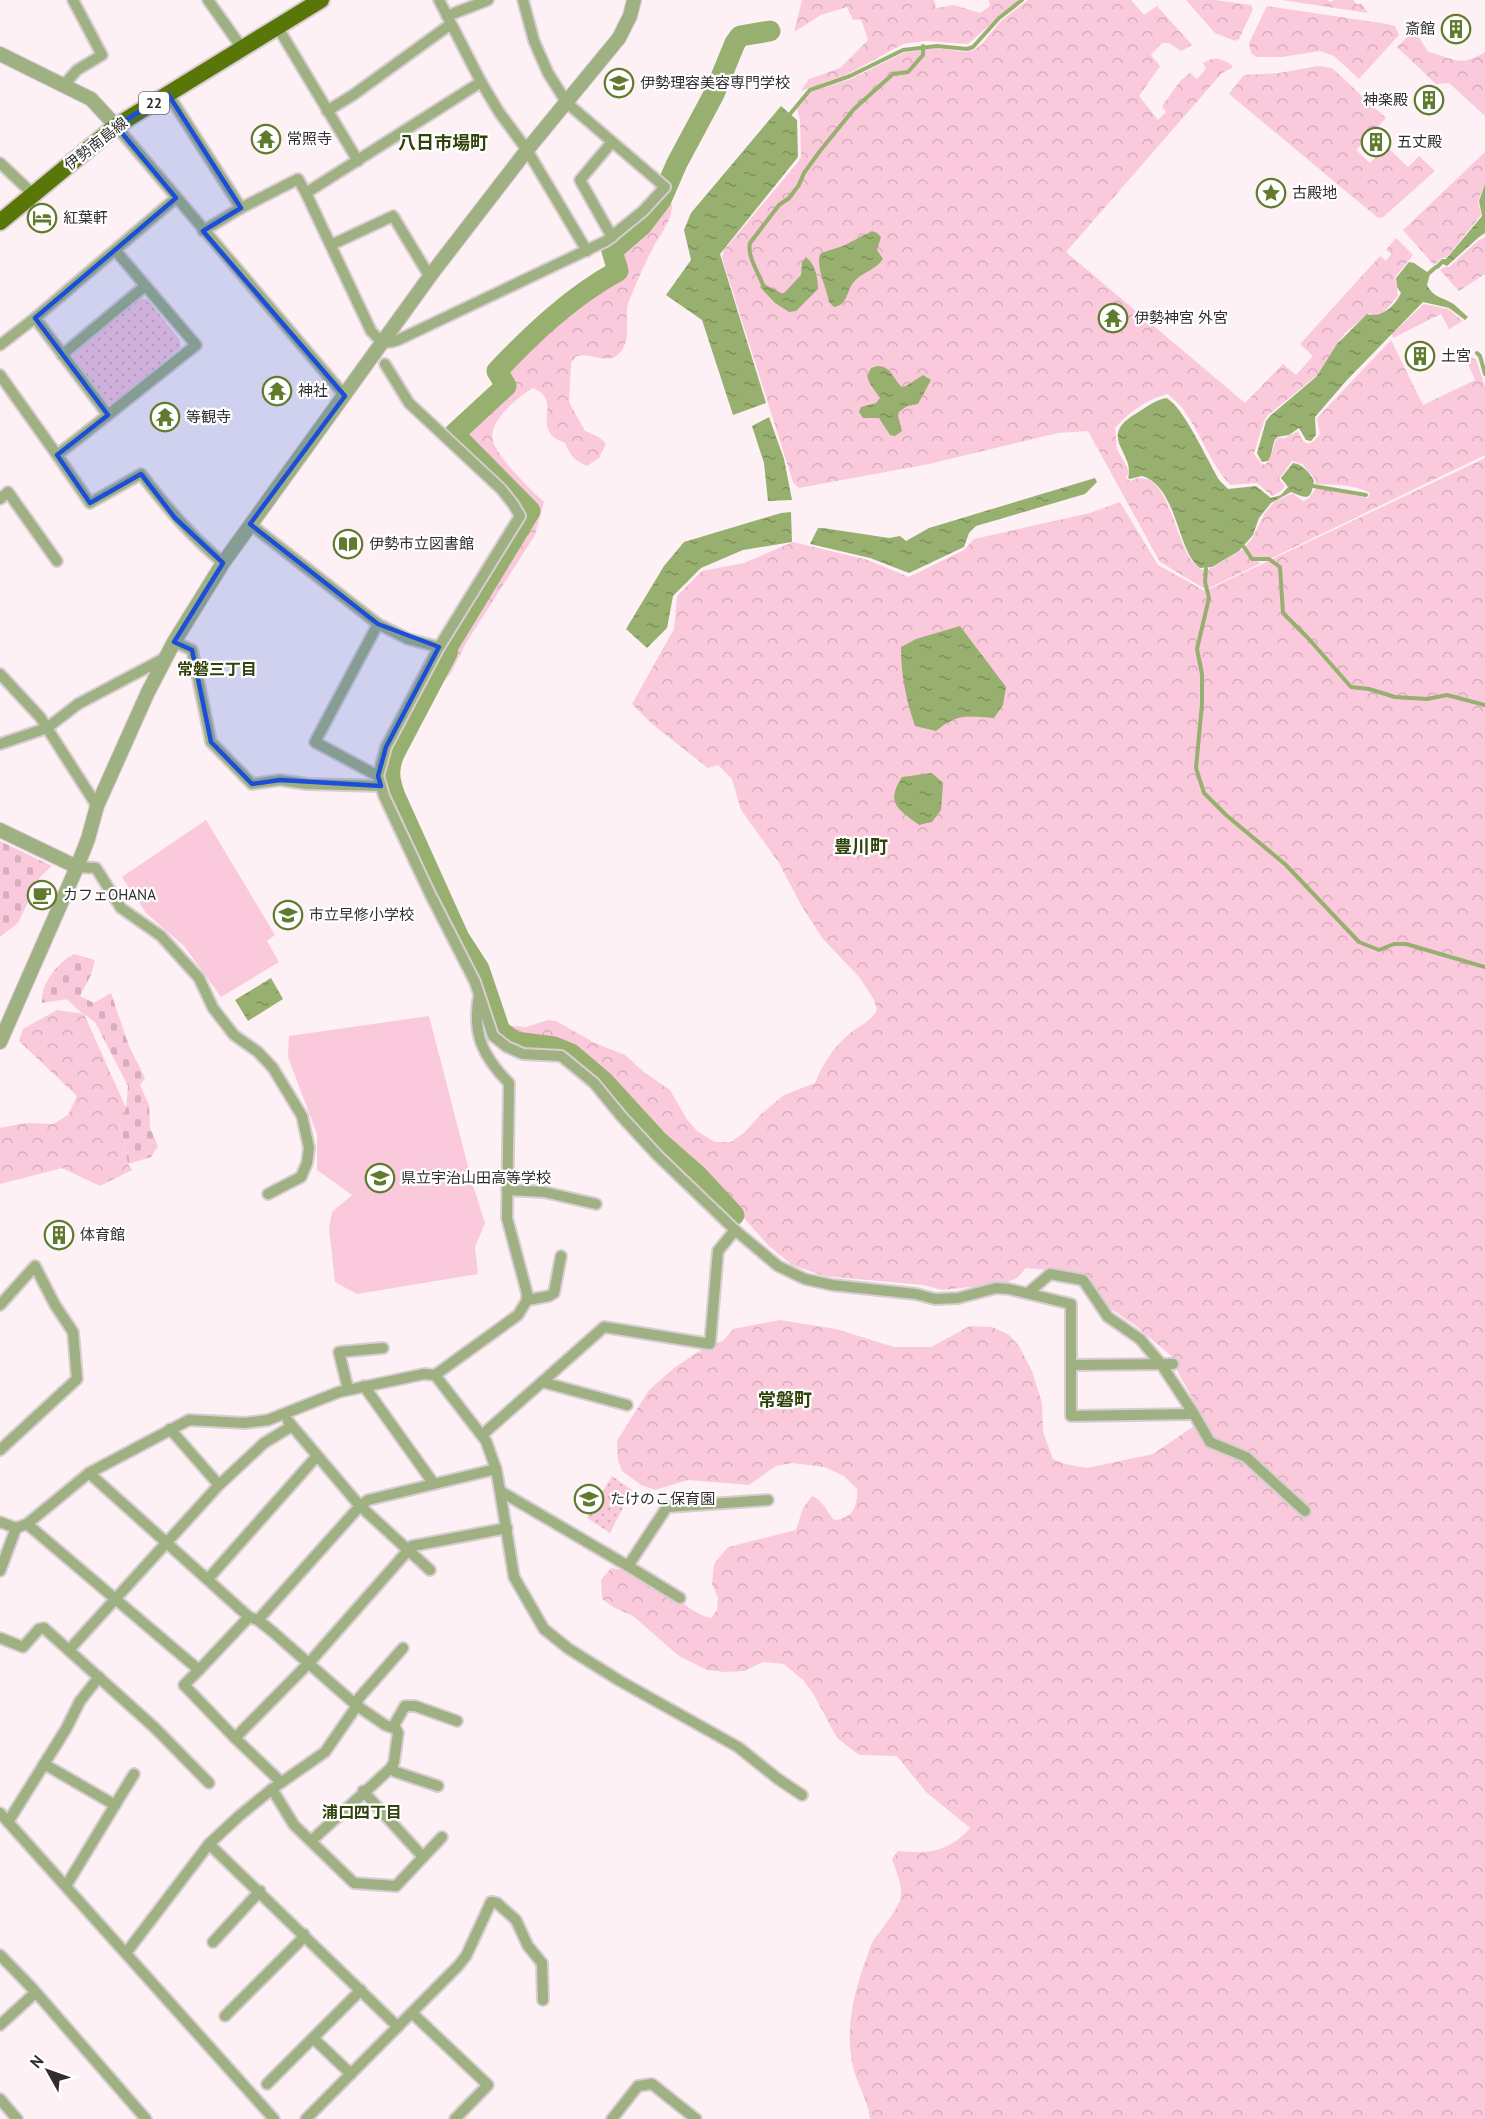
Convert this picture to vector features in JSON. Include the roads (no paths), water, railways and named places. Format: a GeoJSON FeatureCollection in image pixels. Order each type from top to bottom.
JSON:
{"type":"FeatureCollection","features":[{"type":"Feature","properties":{"kind":"main road","name":"伊勢南島線"},"geometry":{"type":"LineString","coordinates":[[0,222],[116,126],[321,0]]}},
{"type":"Feature","properties":{"kind":"street"},"geometry":{"type":"LineString","coordinates":[[64,85],[77,70],[102,54],[73,0]]}},
{"type":"Feature","properties":{"kind":"street"},"geometry":{"type":"LineString","coordinates":[[208,0],[242,48]]}},
{"type":"Feature","properties":{"kind":"street"},"geometry":{"type":"LineString","coordinates":[[439,0],[481,82],[499,112],[527,150],[587,251]]}},
{"type":"Feature","properties":{"kind":"street"},"geometry":{"type":"LineString","coordinates":[[327,111],[362,89],[449,20],[488,0]]}},
{"type":"Feature","properties":{"kind":"street"},"geometry":{"type":"LineString","coordinates":[[203,231],[241,208],[298,179],[371,330],[381,343],[387,344],[587,251],[612,237],[644,211],[665,187],[567,103],[548,73],[539,52],[523,0]]}},
{"type":"Feature","properties":{"kind":"street"},"geometry":{"type":"LineString","coordinates":[[0,1042],[77,867],[97,806],[174,642],[250,524],[345,396],[381,343],[527,150],[619,38],[630,16],[634,0]]}},
{"type":"Feature","properties":{"kind":"street"},"geometry":{"type":"LineString","coordinates":[[277,26],[358,161]]}},
{"type":"Feature","properties":{"kind":"street"},"geometry":{"type":"LineString","coordinates":[[0,54],[91,99],[345,396]]}},
{"type":"Feature","properties":{"kind":"street"},"geometry":{"type":"LineString","coordinates":[[306,193],[481,82]]}},
{"type":"Feature","properties":{"kind":"street"},"geometry":{"type":"LineString","coordinates":[[168,94],[241,208]]}},
{"type":"Feature","properties":{"kind":"street"},"geometry":{"type":"LineString","coordinates":[[612,142],[580,180],[612,237]]}},
{"type":"Feature","properties":{"kind":"street"},"geometry":{"type":"LineString","coordinates":[[0,163],[33,194]]}},
{"type":"Feature","properties":{"kind":"street"},"geometry":{"type":"LineString","coordinates":[[0,345],[176,198]]}},
{"type":"Feature","properties":{"kind":"street"},"geometry":{"type":"LineString","coordinates":[[331,245],[393,216],[430,277]]}},
{"type":"Feature","properties":{"kind":"street"},"geometry":{"type":"LineString","coordinates":[[57,455],[196,345],[115,250]]}},
{"type":"Feature","properties":{"kind":"street"},"geometry":{"type":"LineString","coordinates":[[62,355],[145,286]]}},
{"type":"Feature","properties":{"kind":"street"},"geometry":{"type":"LineString","coordinates":[[34,318],[108,415]]}},
{"type":"Feature","properties":{"kind":"street"},"geometry":{"type":"LineString","coordinates":[[386,364],[409,403],[501,489],[520,516],[439,647],[386,747],[380,781],[429,892],[479,991],[490,1030],[500,1043],[523,1054],[555,1054],[569,1062],[594,1083],[664,1162],[735,1230],[778,1266],[805,1278],[832,1285],[916,1294],[935,1299],[958,1298],[996,1288],[1071,1304],[1071,1416],[1194,1414]]}},
{"type":"Feature","properties":{"kind":"street"},"geometry":{"type":"LineString","coordinates":[[0,375],[90,503],[141,474],[175,518],[223,563]]}},
{"type":"Feature","properties":{"kind":"street"},"geometry":{"type":"LineString","coordinates":[[0,499],[8,492],[57,561]]}},
{"type":"Feature","properties":{"kind":"street"},"geometry":{"type":"LineString","coordinates":[[250,524],[378,624],[408,639],[439,647]]}},
{"type":"Feature","properties":{"kind":"street"},"geometry":{"type":"LineString","coordinates":[[378,624],[315,742],[380,781]]}},
{"type":"Feature","properties":{"kind":"street"},"geometry":{"type":"LineString","coordinates":[[174,642],[192,650],[211,742],[252,784],[279,780],[307,784],[380,781]]}},
{"type":"Feature","properties":{"kind":"street"},"geometry":{"type":"LineString","coordinates":[[0,744],[47,728],[78,704],[165,658]]}},
{"type":"Feature","properties":{"kind":"street"},"geometry":{"type":"LineString","coordinates":[[0,674],[40,717],[97,806]]}},
{"type":"Feature","properties":{"kind":"street"},"geometry":{"type":"LineString","coordinates":[[0,830],[77,867],[96,868],[121,908],[161,936],[199,978],[213,1008],[234,1035],[258,1052],[273,1068],[302,1116],[309,1148],[307,1163],[301,1177],[268,1194]]}},
{"type":"Feature","properties":{"kind":"street"},"geometry":{"type":"LineString","coordinates":[[0,1571],[21,1526],[89,1473],[170,1429],[189,1420],[245,1423],[268,1420],[348,1389],[424,1374],[435,1375],[513,1319],[523,1308],[527,1300],[520,1263],[507,1218],[509,1083],[491,1063],[480,1045],[476,1009],[479,991]]}},
{"type":"Feature","properties":{"kind":"street"},"geometry":{"type":"LineString","coordinates":[[507,1190],[544,1192],[596,1204]]}},
{"type":"Feature","properties":{"kind":"street"},"geometry":{"type":"LineString","coordinates":[[482,1435],[604,1327],[710,1344],[718,1251],[735,1230]]}},
{"type":"Feature","properties":{"kind":"street"},"geometry":{"type":"LineString","coordinates":[[527,1300],[554,1293],[561,1256]]}},
{"type":"Feature","properties":{"kind":"street"},"geometry":{"type":"LineString","coordinates":[[0,1305],[35,1266],[55,1305],[73,1332],[76,1379],[0,1450]]}},
{"type":"Feature","properties":{"kind":"street"},"geometry":{"type":"LineString","coordinates":[[1028,1293],[1050,1274],[1083,1280],[1108,1317],[1140,1339],[1161,1364],[1210,1442],[1246,1457],[1305,1511]]}},
{"type":"Feature","properties":{"kind":"street"},"geometry":{"type":"LineString","coordinates":[[348,1389],[339,1352],[383,1348]]}},
{"type":"Feature","properties":{"kind":"street"},"geometry":{"type":"LineString","coordinates":[[1071,1365],[1173,1364]]}},
{"type":"Feature","properties":{"kind":"street"},"geometry":{"type":"LineString","coordinates":[[435,1375],[482,1435],[496,1469],[513,1577],[544,1629],[569,1649],[620,1681],[738,1747],[802,1795]]}},
{"type":"Feature","properties":{"kind":"street"},"geometry":{"type":"LineString","coordinates":[[542,1382],[627,1405]]}},
{"type":"Feature","properties":{"kind":"street"},"geometry":{"type":"LineString","coordinates":[[364,1386],[434,1484]]}},
{"type":"Feature","properties":{"kind":"street"},"geometry":{"type":"LineString","coordinates":[[283,1414],[360,1506],[430,1570]]}},
{"type":"Feature","properties":{"kind":"street"},"geometry":{"type":"LineString","coordinates":[[69,1650],[219,1485],[264,1443],[292,1426]]}},
{"type":"Feature","properties":{"kind":"street"},"geometry":{"type":"LineString","coordinates":[[170,1429],[219,1485]]}},
{"type":"Feature","properties":{"kind":"street"},"geometry":{"type":"LineString","coordinates":[[207,1580],[317,1456]]}},
{"type":"Feature","properties":{"kind":"street"},"geometry":{"type":"LineString","coordinates":[[281,1782],[184,1685],[254,1619],[368,1500],[496,1469]]}},
{"type":"Feature","properties":{"kind":"street"},"geometry":{"type":"LineString","coordinates":[[89,1473],[207,1580],[309,1663],[356,1705],[385,1725],[393,1727],[398,1733],[391,1768],[363,1791],[311,1841]]}},
{"type":"Feature","properties":{"kind":"street"},"geometry":{"type":"LineString","coordinates":[[500,1491],[680,1598]]}},
{"type":"Feature","properties":{"kind":"street"},"geometry":{"type":"LineString","coordinates":[[628,1566],[667,1507],[768,1500]]}},
{"type":"Feature","properties":{"kind":"street"},"geometry":{"type":"LineString","coordinates":[[0,1522],[21,1526],[115,1599],[199,1670]]}},
{"type":"Feature","properties":{"kind":"street"},"geometry":{"type":"LineString","coordinates":[[235,1738],[309,1663],[412,1546],[507,1528]]}},
{"type":"Feature","properties":{"kind":"street"},"geometry":{"type":"LineString","coordinates":[[0,1638],[23,1647],[39,1629],[44,1628],[155,1728],[209,1783]]}},
{"type":"Feature","properties":{"kind":"street"},"geometry":{"type":"LineString","coordinates":[[126,1953],[209,1844],[272,1789],[325,1752],[359,1698],[403,1648]]}},
{"type":"Feature","properties":{"kind":"street"},"geometry":{"type":"LineString","coordinates":[[8,1822],[66,1729],[80,1701],[99,1677]]}},
{"type":"Feature","properties":{"kind":"street"},"geometry":{"type":"LineString","coordinates":[[393,1727],[405,1706],[415,1706],[458,1721]]}},
{"type":"Feature","properties":{"kind":"street"},"geometry":{"type":"LineString","coordinates":[[44,1764],[115,1805]]}},
{"type":"Feature","properties":{"kind":"street"},"geometry":{"type":"LineString","coordinates":[[391,1768],[396,1772],[438,1786]]}},
{"type":"Feature","properties":{"kind":"street"},"geometry":{"type":"LineString","coordinates":[[66,1886],[134,1774]]}},
{"type":"Feature","properties":{"kind":"street"},"geometry":{"type":"LineString","coordinates":[[272,1789],[294,1825],[354,1883],[396,1886],[442,1837]]}},
{"type":"Feature","properties":{"kind":"street"},"geometry":{"type":"LineString","coordinates":[[363,1791],[423,1857]]}},
{"type":"Feature","properties":{"kind":"street"},"geometry":{"type":"LineString","coordinates":[[0,1813],[274,2119]]}},
{"type":"Feature","properties":{"kind":"street"},"geometry":{"type":"LineString","coordinates":[[209,1844],[398,2027]]}},
{"type":"Feature","properties":{"kind":"street"},"geometry":{"type":"LineString","coordinates":[[213,1942],[260,1891]]}},
{"type":"Feature","properties":{"kind":"street"},"geometry":{"type":"LineString","coordinates":[[306,2119],[462,1961],[491,1902],[497,1903],[516,1920],[528,1946],[542,1963],[543,2000]]}},
{"type":"Feature","properties":{"kind":"street"},"geometry":{"type":"LineString","coordinates":[[225,2016],[304,1934]]}},
{"type":"Feature","properties":{"kind":"street"},"geometry":{"type":"LineString","coordinates":[[0,1955],[146,2119]]}},
{"type":"Feature","properties":{"kind":"street"},"geometry":{"type":"LineString","coordinates":[[267,2084],[361,1990]]}},
{"type":"Feature","properties":{"kind":"street"},"geometry":{"type":"LineString","coordinates":[[0,2025],[35,1993]]}},
{"type":"Feature","properties":{"kind":"street"},"geometry":{"type":"LineString","coordinates":[[412,2013],[488,2085],[455,2119]]}},
{"type":"Feature","properties":{"kind":"street"},"geometry":{"type":"LineString","coordinates":[[313,2038],[351,2074]]}},
{"type":"Feature","properties":{"kind":"street"},"geometry":{"type":"LineString","coordinates":[[612,2119],[638,2086],[652,2084],[696,2119]]}},
{"type":"Feature","properties":{"kind":"street"},"geometry":{"type":"LineString","coordinates":[[0,2099],[17,2119]]}},
{"type":"Feature","properties":{"kind":"water"},"geometry":{"type":"Polygon","coordinates":[[[781,106],[797,120],[798,157],[720,254],[766,403],[733,415],[702,320],[666,295],[691,260],[684,230],[691,213],[781,106]]]}},
{"type":"Feature","properties":{"kind":"water"},"geometry":{"type":"Polygon","coordinates":[[[1485,184],[1485,233],[1447,266],[1443,264],[1438,269],[1435,266],[1442,259],[1446,259],[1482,216],[1479,201],[1485,184]]]}},
{"type":"Feature","properties":{"kind":"water"},"geometry":{"type":"Polygon","coordinates":[[[872,231],[881,237],[877,250],[883,259],[856,279],[842,304],[834,307],[829,302],[820,269],[821,253],[843,246],[872,231]]]}},
{"type":"Feature","properties":{"kind":"water"},"geometry":{"type":"Polygon","coordinates":[[[806,257],[812,263],[815,271],[818,289],[796,311],[789,312],[775,303],[760,287],[764,284],[784,293],[801,275],[802,262],[806,257]]]}},
{"type":"Feature","properties":{"kind":"water"},"geometry":{"type":"Polygon","coordinates":[[[1409,262],[1430,274],[1427,285],[1432,292],[1454,304],[1468,317],[1465,320],[1449,308],[1423,302],[1347,380],[1315,417],[1316,435],[1311,441],[1306,440],[1299,428],[1289,435],[1277,437],[1270,458],[1262,462],[1257,453],[1266,421],[1316,377],[1337,344],[1367,314],[1383,313],[1395,303],[1401,293],[1397,287],[1396,278],[1409,262]]]}},
{"type":"Feature","properties":{"kind":"water"},"geometry":{"type":"Polygon","coordinates":[[[878,366],[889,371],[902,387],[923,375],[931,380],[918,404],[907,406],[899,412],[902,431],[895,436],[890,435],[879,418],[863,418],[859,412],[861,407],[876,403],[880,398],[867,376],[871,368],[878,366]]]}},
{"type":"Feature","properties":{"kind":"water"},"geometry":{"type":"Polygon","coordinates":[[[1166,398],[1180,412],[1220,481],[1228,489],[1256,486],[1271,498],[1281,495],[1288,487],[1281,478],[1293,463],[1307,471],[1314,480],[1310,495],[1305,497],[1291,492],[1271,503],[1259,518],[1253,535],[1239,551],[1212,567],[1200,568],[1192,560],[1170,506],[1154,482],[1142,476],[1128,478],[1129,469],[1118,438],[1119,430],[1137,413],[1166,398]]]}},
{"type":"Feature","properties":{"kind":"water"},"geometry":{"type":"Polygon","coordinates":[[[769,417],[784,459],[792,500],[768,501],[764,463],[752,426],[769,417]]]}},
{"type":"Feature","properties":{"kind":"water"},"geometry":{"type":"Polygon","coordinates":[[[1095,478],[1097,482],[1085,494],[976,526],[969,533],[964,547],[909,573],[870,558],[810,544],[818,528],[889,538],[900,536],[906,541],[929,528],[1095,478]]]}},
{"type":"Feature","properties":{"kind":"water"},"geometry":{"type":"Polygon","coordinates":[[[791,512],[792,542],[743,550],[701,568],[673,596],[667,628],[647,648],[626,629],[664,566],[684,542],[791,512]]]}},
{"type":"Feature","properties":{"kind":"water"},"geometry":{"type":"Polygon","coordinates":[[[960,626],[1006,687],[1003,705],[994,718],[957,718],[936,731],[915,726],[905,687],[901,647],[916,639],[960,626]]]}},
{"type":"Feature","properties":{"kind":"water"},"geometry":{"type":"Polygon","coordinates":[[[932,773],[943,783],[941,810],[932,822],[919,825],[896,805],[895,793],[902,777],[932,773]]]}},
{"type":"Feature","properties":{"kind":"water"},"geometry":{"type":"Polygon","coordinates":[[[271,978],[283,999],[248,1021],[235,1000],[271,978]]]}},
{"type":"Feature","properties":{"kind":"waterway"},"geometry":{"type":"LineString","coordinates":[[790,114],[810,90],[850,76],[903,50],[937,46],[967,49],[973,47],[999,18],[1022,0]]}},
{"type":"Feature","properties":{"kind":"waterway"},"geometry":{"type":"LineString","coordinates":[[734,1215],[698,1176],[659,1142],[604,1082],[571,1054],[554,1047],[515,1042],[500,1031],[479,969],[459,938],[395,796],[390,779],[390,769],[392,758],[447,653],[448,646],[530,511],[454,434],[506,386],[497,371],[525,343],[569,304],[618,271],[612,251],[642,225],[661,200],[677,163],[714,94],[735,43],[740,36],[770,31]]}},
{"type":"Feature","properties":{"kind":"waterway"},"geometry":{"type":"LineString","coordinates":[[763,285],[751,259],[750,243],[779,205],[789,198],[820,151],[854,109],[893,74],[908,72],[923,55],[923,46]]}},
{"type":"Feature","properties":{"kind":"waterway"},"geometry":{"type":"LineString","coordinates":[[1429,273],[1436,267]]}},
{"type":"Feature","properties":{"kind":"waterway"},"geometry":{"type":"LineString","coordinates":[[1477,353],[1485,374]]}},
{"type":"Feature","properties":{"kind":"waterway"},"geometry":{"type":"LineString","coordinates":[[1313,486],[1366,495]]}},
{"type":"Feature","properties":{"kind":"waterway"},"geometry":{"type":"LineString","coordinates":[[1244,547],[1252,559],[1269,559],[1280,567],[1283,613],[1351,687],[1369,689],[1395,697],[1427,699],[1447,695],[1485,705]]}},
{"type":"Feature","properties":{"kind":"waterway"},"geometry":{"type":"LineString","coordinates":[[1206,569],[1205,582],[1209,598],[1197,649],[1202,674],[1202,704],[1196,768],[1204,793],[1226,815],[1286,865],[1359,942],[1379,950],[1394,944],[1406,944],[1485,967]]}},
{"type":"Feature","properties":{"kind":"place","name":"斎館"},"geometry":{"type":"Point","coordinates":[1456,29]}},
{"type":"Feature","properties":{"kind":"place","name":"伊勢理容美容専門学校"},"geometry":{"type":"Point","coordinates":[619,83]}},
{"type":"Feature","properties":{"kind":"place","name":"神楽殿"},"geometry":{"type":"Point","coordinates":[1429,100]}},
{"type":"Feature","properties":{"kind":"place","name":"常照寺"},"geometry":{"type":"Point","coordinates":[266,139]}},
{"type":"Feature","properties":{"kind":"place","name":"五丈殿"},"geometry":{"type":"Point","coordinates":[1376,142]}},
{"type":"Feature","properties":{"kind":"place","name":"古殿地"},"geometry":{"type":"Point","coordinates":[1271,193]}},
{"type":"Feature","properties":{"kind":"place","name":"紅葉軒"},"geometry":{"type":"Point","coordinates":[42,218]}},
{"type":"Feature","properties":{"kind":"place","name":"伊勢神宮 外宮"},"geometry":{"type":"Point","coordinates":[1113,318]}},
{"type":"Feature","properties":{"kind":"place","name":"土宮"},"geometry":{"type":"Point","coordinates":[1420,356]}},
{"type":"Feature","properties":{"kind":"place","name":"神社"},"geometry":{"type":"Point","coordinates":[277,391]}},
{"type":"Feature","properties":{"kind":"place","name":"等観寺"},"geometry":{"type":"Point","coordinates":[165,417]}},
{"type":"Feature","properties":{"kind":"place","name":"伊勢市立図書館"},"geometry":{"type":"Point","coordinates":[348,544]}},
{"type":"Feature","properties":{"kind":"place","name":"カフェOHANA"},"geometry":{"type":"Point","coordinates":[42,895]}},
{"type":"Feature","properties":{"kind":"place","name":"市立早修小学校"},"geometry":{"type":"Point","coordinates":[288,915]}},
{"type":"Feature","properties":{"kind":"place","name":"県立宇治山田高等学校"},"geometry":{"type":"Point","coordinates":[380,1178]}},
{"type":"Feature","properties":{"kind":"place","name":"体育館"},"geometry":{"type":"Point","coordinates":[59,1235]}},
{"type":"Feature","properties":{"kind":"place","name":"たけのこ保育園"},"geometry":{"type":"Point","coordinates":[589,1499]}},
{"type":"Feature","properties":{"kind":"district","name":"八日市場町"},"geometry":{"type":"Point","coordinates":[443,143]}},
{"type":"Feature","properties":{"kind":"district","name":"常磐三丁目"},"geometry":{"type":"Point","coordinates":[217,669]}},
{"type":"Feature","properties":{"kind":"district","name":"豊川町"},"geometry":{"type":"Point","coordinates":[861,847]}},
{"type":"Feature","properties":{"kind":"district","name":"常磐町"},"geometry":{"type":"Point","coordinates":[785,1400]}},
{"type":"Feature","properties":{"kind":"district","name":"浦口四丁目"},"geometry":{"type":"Point","coordinates":[362,1812]}}]}
